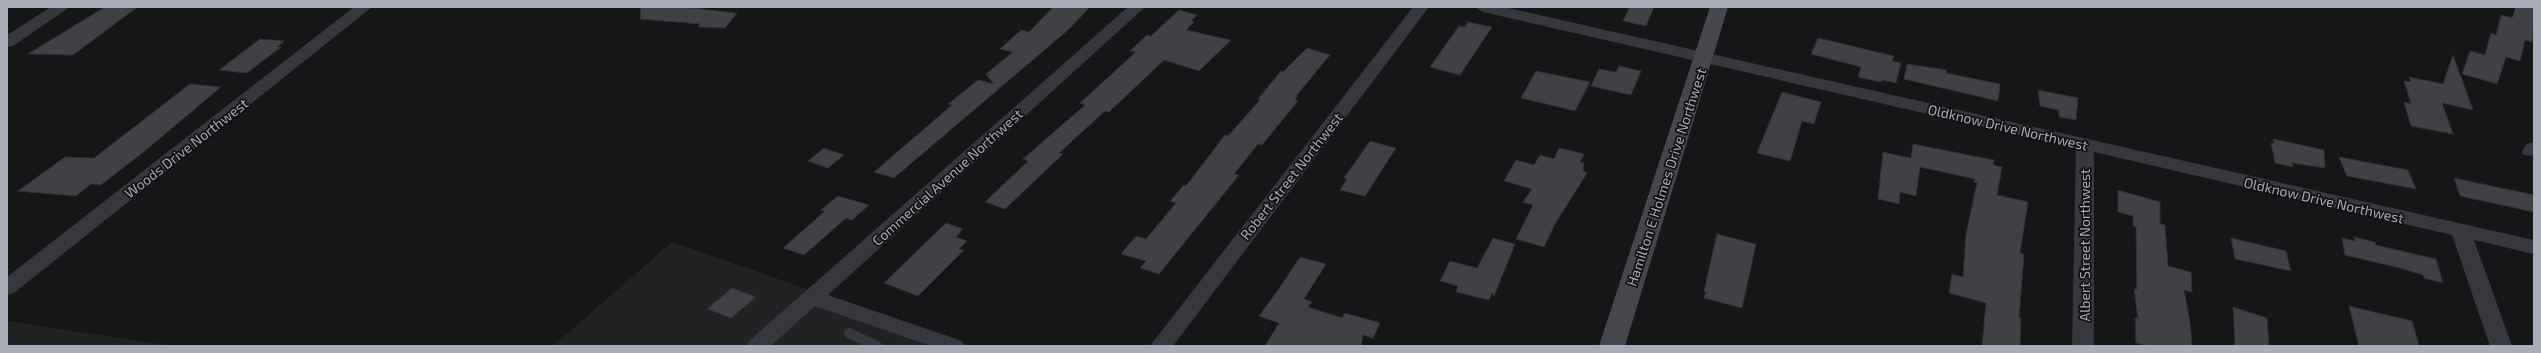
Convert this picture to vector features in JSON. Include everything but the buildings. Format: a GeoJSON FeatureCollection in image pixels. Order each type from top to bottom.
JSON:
{"type":"FeatureCollection","features":[{"type":"Feature","properties":{"kind":"main road","name":"Hamilton E Holmes Drive Northwest"},"geometry":{"type":"LineString","coordinates":[[1612,346],[1719,7]]}},
{"type":"Feature","properties":{"kind":"street"},"geometry":{"type":"LineString","coordinates":[[7,42],[62,7]]}},
{"type":"Feature","properties":{"kind":"street","name":"Woods Drive Northwest"},"geometry":{"type":"LineString","coordinates":[[7,288],[364,7]]}},
{"type":"Feature","properties":{"kind":"street","name":"Commercial Avenue Northwest"},"geometry":{"type":"LineString","coordinates":[[758,346],[1137,7]]}},
{"type":"Feature","properties":{"kind":"street","name":"Robert Street Northwest"},"geometry":{"type":"LineString","coordinates":[[1161,346],[1421,7]]}},
{"type":"Feature","properties":{"kind":"street","name":"Oldknow Drive Northwest"},"geometry":{"type":"LineString","coordinates":[[1483,7],[2534,248]]}},
{"type":"Feature","properties":{"kind":"street","name":"Albert Street Northwest"},"geometry":{"type":"LineString","coordinates":[[2083,346],[2085,145]]}},
{"type":"Feature","properties":{"kind":"street"},"geometry":{"type":"LineString","coordinates":[[2461,231],[2501,346]]}},
{"type":"Feature","properties":{"kind":"street"},"geometry":{"type":"LineString","coordinates":[[812,297],[954,346]]}},
{"type":"Feature","properties":{"kind":"lane"},"geometry":{"type":"LineString","coordinates":[[848,333],[877,346]]}},
{"type":"Feature","properties":{"kind":"shaded area"},"geometry":{"type":"Polygon","coordinates":[[[672,242],[970,346],[553,346],[672,242]]]}},
{"type":"Feature","properties":{"kind":"shaded area"},"geometry":{"type":"Polygon","coordinates":[[[7,321],[173,346],[7,346],[7,321]]]}}]}
